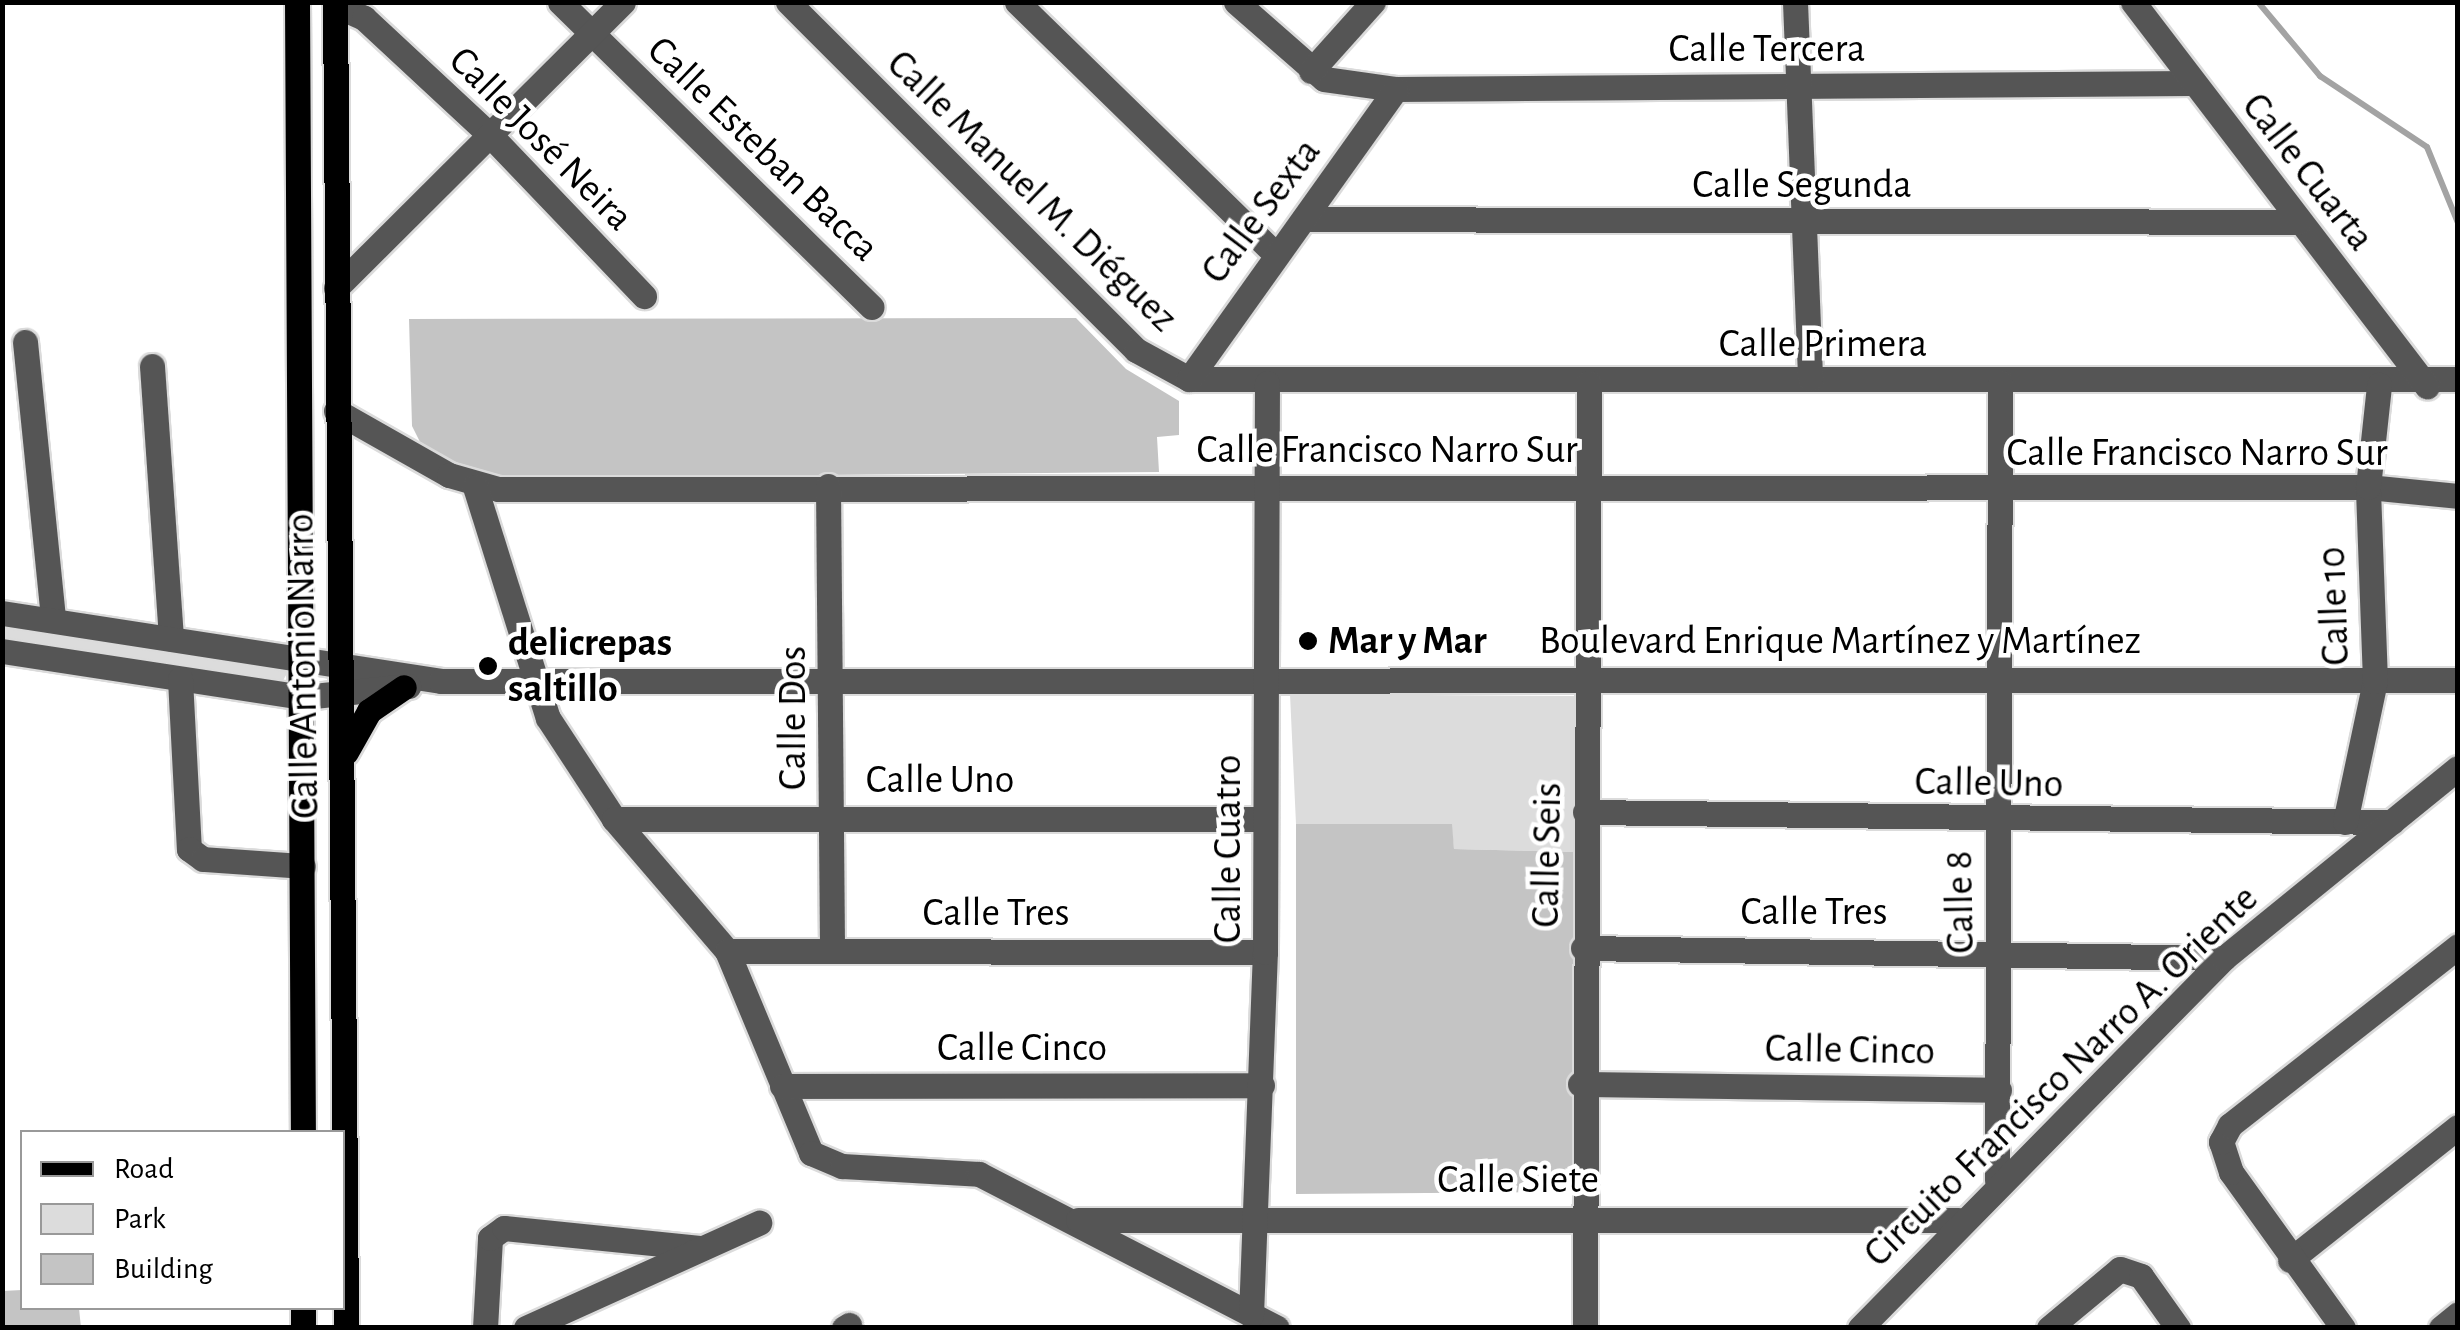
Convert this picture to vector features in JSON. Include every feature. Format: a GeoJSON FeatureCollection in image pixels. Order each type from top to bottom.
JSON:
{"type":"FeatureCollection","features":[{"type":"Feature","properties":{"kind":"main road","name":"Calle Antonio Narro"},"geometry":{"type":"LineString","coordinates":[[297,2],[304,656],[303,1130]]}},
{"type":"Feature","properties":{"kind":"main road","name":"Calle Antonio Narro"},"geometry":{"type":"LineString","coordinates":[[335,4],[345,1130]]}},
{"type":"Feature","properties":{"kind":"main road"},"geometry":{"type":"LineString","coordinates":[[343,761],[369,711],[404,687]]}},
{"type":"Feature","properties":{"kind":"main road","name":"Calle Antonio Narro"},"geometry":{"type":"LineString","coordinates":[[345,1139],[346,1328]]}},
{"type":"Feature","properties":{"kind":"street","name":"Calle Esteban Bacca"},"geometry":{"type":"LineString","coordinates":[[560,2],[870,307]]}},
{"type":"Feature","properties":{"kind":"street"},"geometry":{"type":"LineString","coordinates":[[336,288],[623,2]]}},
{"type":"Feature","properties":{"kind":"street","name":"Calle Manuel M. Diéguez"},"geometry":{"type":"LineString","coordinates":[[788,2],[1136,350],[1189,379]]}},
{"type":"Feature","properties":{"kind":"street"},"geometry":{"type":"LineString","coordinates":[[1017,2],[1276,254]]}},
{"type":"Feature","properties":{"kind":"street"},"geometry":{"type":"LineString","coordinates":[[1236,2],[1311,71],[1374,2]]}},
{"type":"Feature","properties":{"kind":"street"},"geometry":{"type":"LineString","coordinates":[[1795,2],[1810,379]]}},
{"type":"Feature","properties":{"kind":"street","name":"Calle Cuarta"},"geometry":{"type":"LineString","coordinates":[[2133,2],[2191,83],[2427,386]]}},
{"type":"Feature","properties":{"kind":"street","name":"Calle José Neira"},"geometry":{"type":"LineString","coordinates":[[335,4],[364,10],[644,296]]}},
{"type":"Feature","properties":{"kind":"street","name":"Calle Tercera"},"geometry":{"type":"LineString","coordinates":[[1311,71],[1343,84],[1396,89],[2191,83]]}},
{"type":"Feature","properties":{"kind":"street","name":"Calle Sexta"},"geometry":{"type":"LineString","coordinates":[[1189,379],[1396,89]]}},
{"type":"Feature","properties":{"kind":"street","name":"Calle Segunda"},"geometry":{"type":"LineString","coordinates":[[1304,220],[2299,222]]}},
{"type":"Feature","properties":{"kind":"street"},"geometry":{"type":"LineString","coordinates":[[25,342],[53,620]]}},
{"type":"Feature","properties":{"kind":"street"},"geometry":{"type":"LineString","coordinates":[[152,366],[171,638]]}},
{"type":"Feature","properties":{"kind":"street","name":"Calle Primera"},"geometry":{"type":"LineString","coordinates":[[1189,379],[1266,383],[1810,379],[2427,386],[2458,379]]}},
{"type":"Feature","properties":{"kind":"street","name":"Calle 8"},"geometry":{"type":"LineString","coordinates":[[1997,1180],[1995,678],[2000,382]]}},
{"type":"Feature","properties":{"kind":"street","name":"Calle Cuatro"},"geometry":{"type":"LineString","coordinates":[[1251,1315],[1265,952],[1266,383]]}},
{"type":"Feature","properties":{"kind":"street","name":"Calle Seis"},"geometry":{"type":"LineString","coordinates":[[1585,1328],[1580,1084],[1589,383]]}},
{"type":"Feature","properties":{"kind":"street","name":"Calle 10"},"geometry":{"type":"LineString","coordinates":[[2346,822],[2375,681],[2368,487],[2379,385]]}},
{"type":"Feature","properties":{"kind":"street","name":"Calle Francisco Narro Sur"},"geometry":{"type":"LineString","coordinates":[[336,411],[475,488],[2368,487],[2458,496]]}},
{"type":"Feature","properties":{"kind":"street","name":"Calle Dos"},"geometry":{"type":"LineString","coordinates":[[828,486],[832,949]]}},
{"type":"Feature","properties":{"kind":"street"},"geometry":{"type":"LineString","coordinates":[[475,488],[535,682],[565,750],[614,818],[727,951],[803,1142],[825,1162],[979,1174],[1078,1220],[1277,1328]]}},
{"type":"Feature","properties":{"kind":"street","name":"Boulevard Enrique Martínez y Martínez"},"geometry":{"type":"LineString","coordinates":[[2,612],[441,680],[2458,680]]}},
{"type":"Feature","properties":{"kind":"street","name":"Boulevard Enrique Martínez y Martínez"},"geometry":{"type":"LineString","coordinates":[[2,652],[304,697],[342,697],[441,680]]}},
{"type":"Feature","properties":{"kind":"street"},"geometry":{"type":"LineString","coordinates":[[180,679],[189,849],[203,859],[304,866]]}},
{"type":"Feature","properties":{"kind":"street","name":"Circuito Francisco Narro A. Oriente"},"geometry":{"type":"LineString","coordinates":[[1860,1328],[1997,1180],[2224,958],[2458,768]]}},
{"type":"Feature","properties":{"kind":"street","name":"Calle Uno"},"geometry":{"type":"LineString","coordinates":[[1585,812],[1996,821],[2392,822]]}},
{"type":"Feature","properties":{"kind":"street","name":"Calle Uno"},"geometry":{"type":"LineString","coordinates":[[614,818],[1266,818]]}},
{"type":"Feature","properties":{"kind":"street"},"geometry":{"type":"LineString","coordinates":[[2343,1328],[2290,1260],[2223,1156],[2230,1125],[2458,946]]}},
{"type":"Feature","properties":{"kind":"street","name":"Calle Tres"},"geometry":{"type":"LineString","coordinates":[[1583,948],[1998,951],[2224,958]]}},
{"type":"Feature","properties":{"kind":"street","name":"Calle Tres"},"geometry":{"type":"LineString","coordinates":[[727,951],[1265,952]]}},
{"type":"Feature","properties":{"kind":"street","name":"Calle Cinco"},"geometry":{"type":"LineString","coordinates":[[782,1086],[1262,1084]]}},
{"type":"Feature","properties":{"kind":"street","name":"Calle Cinco"},"geometry":{"type":"LineString","coordinates":[[1580,1084],[1999,1090]]}},
{"type":"Feature","properties":{"kind":"street"},"geometry":{"type":"LineString","coordinates":[[2290,1260],[2458,1126]]}},
{"type":"Feature","properties":{"kind":"street","name":"Calle Siete"},"geometry":{"type":"LineString","coordinates":[[1078,1220],[1958,1220]]}},
{"type":"Feature","properties":{"kind":"street"},"geometry":{"type":"LineString","coordinates":[[526,1328],[759,1223]]}},
{"type":"Feature","properties":{"kind":"street"},"geometry":{"type":"LineString","coordinates":[[485,1328],[490,1238],[504,1228],[702,1248]]}},
{"type":"Feature","properties":{"kind":"street"},"geometry":{"type":"LineString","coordinates":[[2050,1328],[2120,1268],[2141,1276],[2178,1328]]}},
{"type":"Feature","properties":{"kind":"street"},"geometry":{"type":"LineString","coordinates":[[2441,1328],[2458,1314]]}},
{"type":"Feature","properties":{"kind":"green space"},"geometry":{"type":"Polygon","coordinates":[[[2,627],[289,670],[281,684],[3,642],[2,627]]]}},
{"type":"Feature","properties":{"kind":"green space"},"geometry":{"type":"Polygon","coordinates":[[[1290,694],[1575,696],[1576,852],[1454,849],[1451,824],[1296,824],[1290,694]]]}},
{"type":"Feature","properties":{"kind":"building"},"geometry":{"type":"Polygon","coordinates":[[[1076,318],[1126,369],[1179,401],[1179,435],[1157,437],[1159,472],[478,478],[420,442],[412,426],[409,319],[1076,318]]]}},
{"type":"Feature","properties":{"kind":"building"},"geometry":{"type":"Polygon","coordinates":[[[1296,824],[1452,824],[1454,849],[1576,852],[1579,1192],[1296,1194],[1296,824]]]}},
{"type":"Feature","properties":{"kind":"building"},"geometry":{"type":"Polygon","coordinates":[[[20,1290],[20,1310],[79,1310],[81,1328],[2,1328],[2,1291],[20,1290]]]}},
{"type":"Feature","properties":{"kind":"waterway"},"geometry":{"type":"LineString","coordinates":[[2258,2],[2320,76],[2427,147],[2458,223]]}},
{"type":"Feature","properties":{"kind":"place","name":"Mar y Mar"},"geometry":{"type":"Point","coordinates":[1308,641]}},
{"type":"Feature","properties":{"kind":"place","name":"delicrepas saltillo"},"geometry":{"type":"Point","coordinates":[488,666]}}]}
